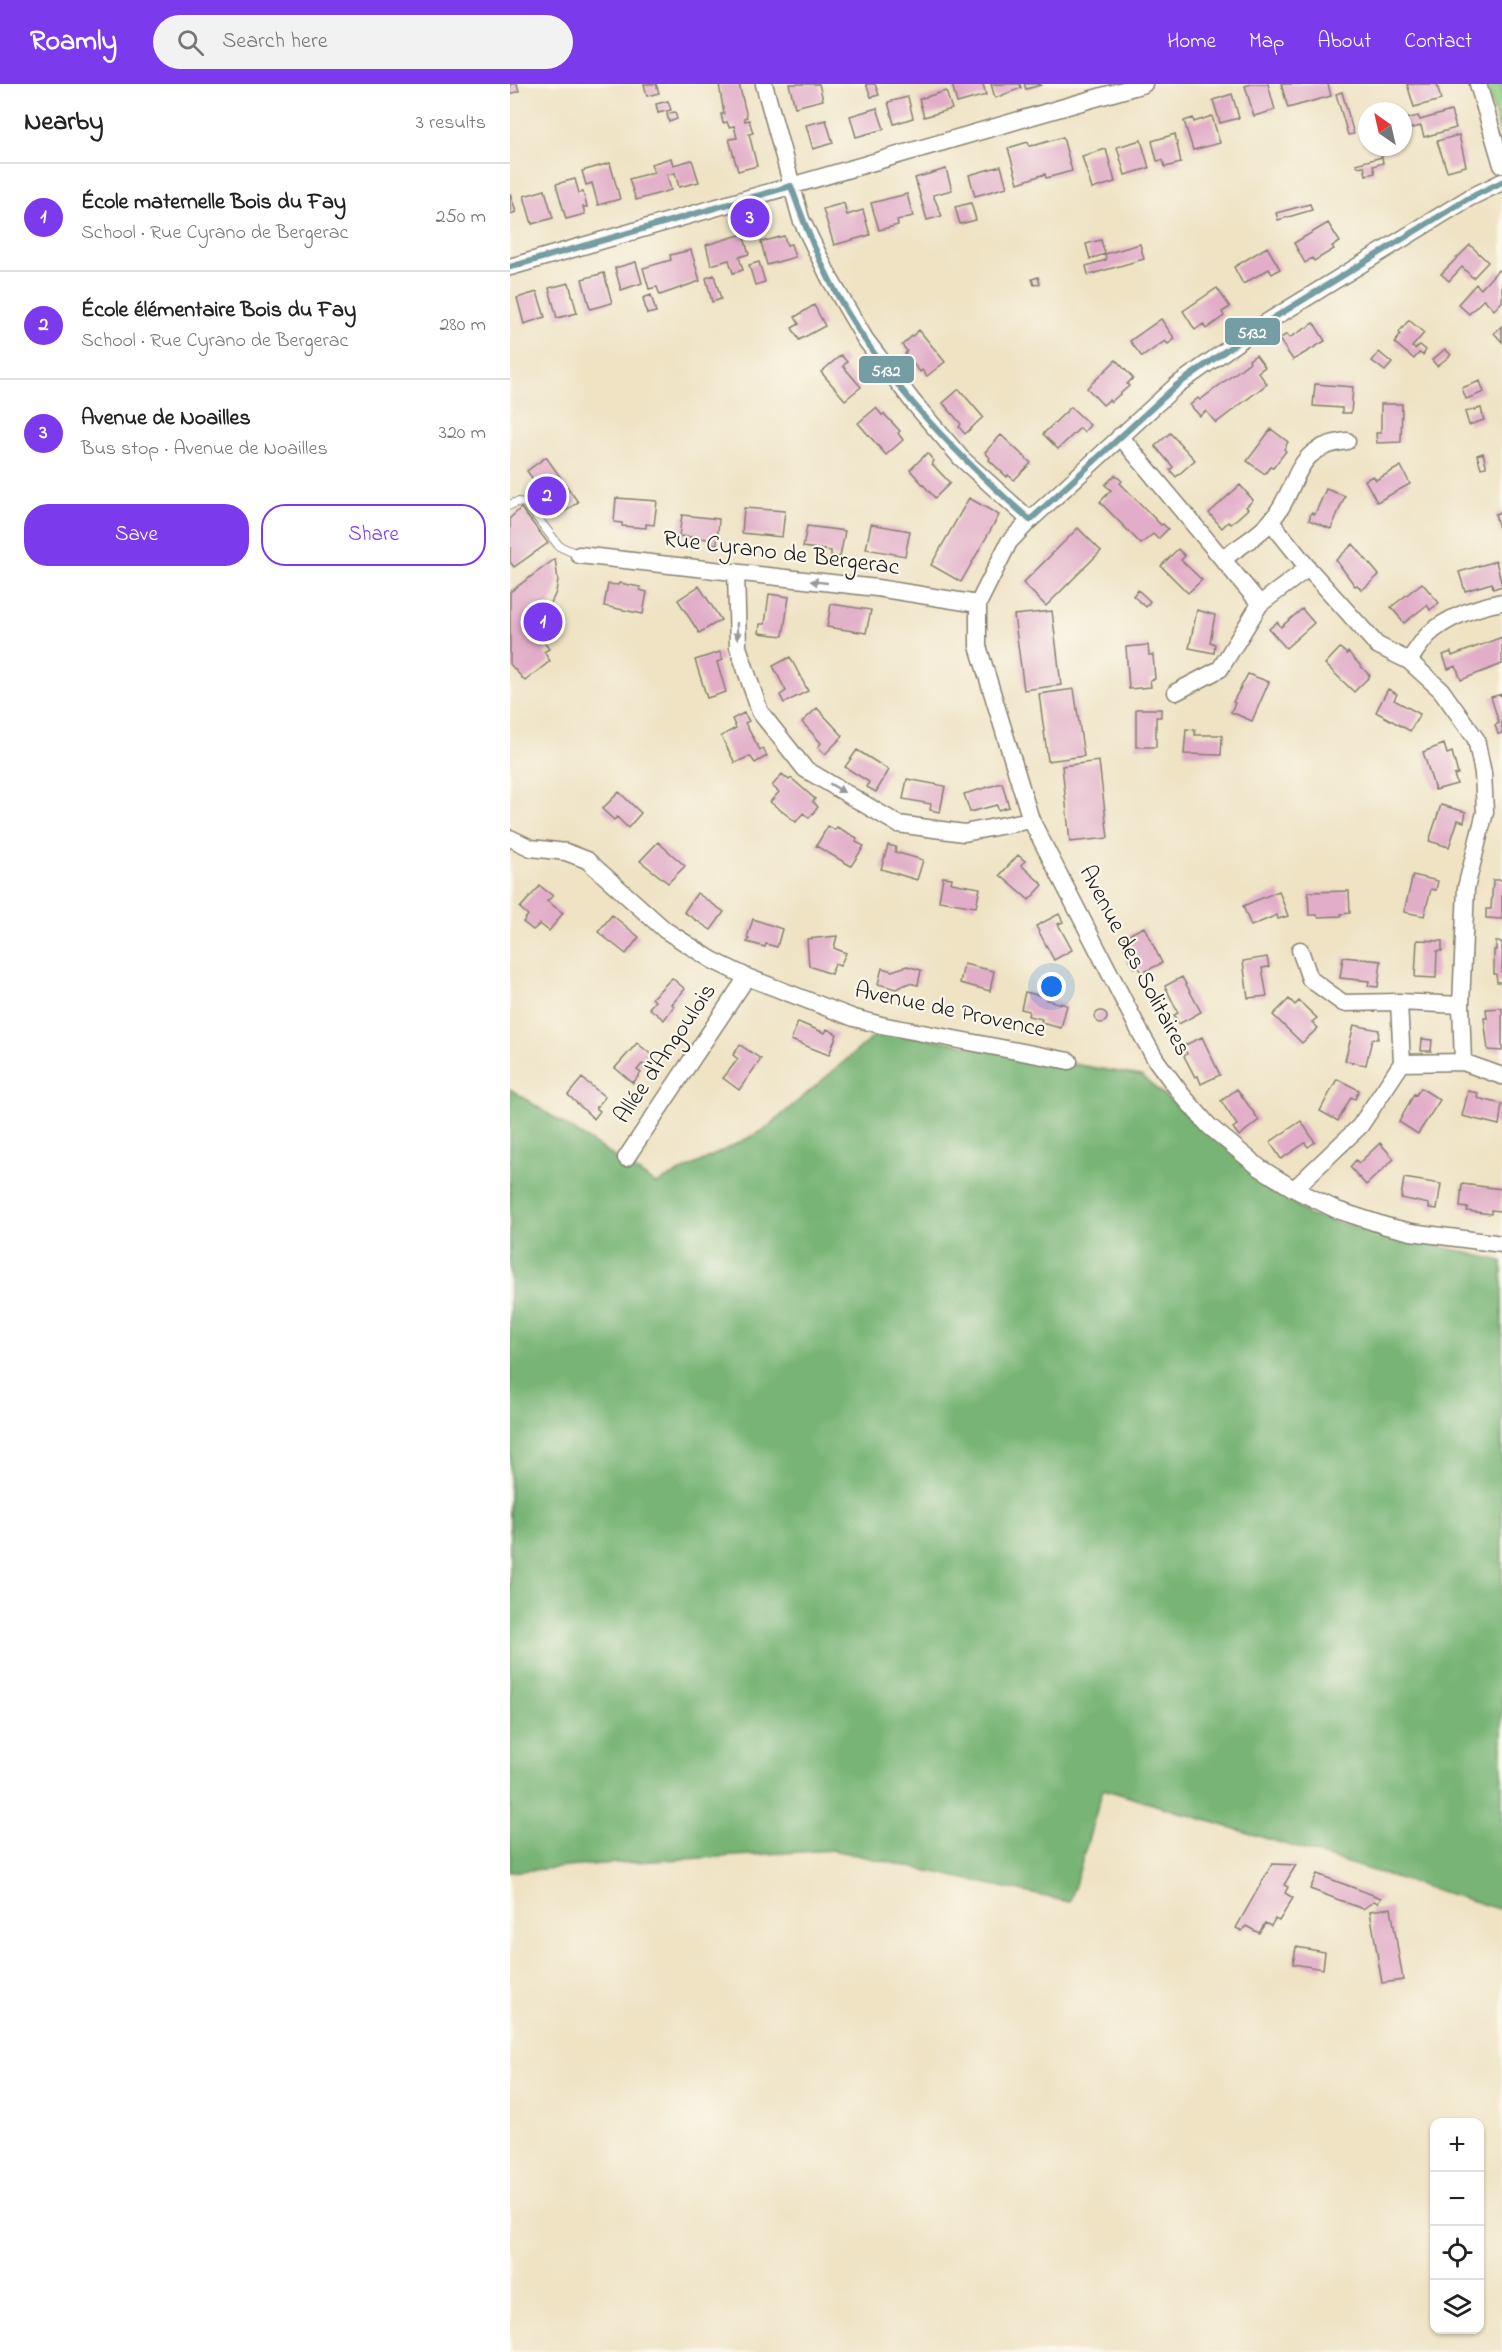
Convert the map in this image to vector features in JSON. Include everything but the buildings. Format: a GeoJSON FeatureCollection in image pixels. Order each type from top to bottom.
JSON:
{"type":"FeatureCollection","features":[{"type":"Feature","properties":{"kind":"street"},"geometry":{"type":"LineString","coordinates":[[764,84],[801,219],[830,279],[865,339],[913,402],[961,458],[1030,520]]}},
{"type":"Feature","properties":{"kind":"street"},"geometry":{"type":"LineString","coordinates":[[510,267],[1144,84]]}},
{"type":"Feature","properties":{"kind":"street"},"geometry":{"type":"LineString","coordinates":[[1478,84],[1502,165]]}},
{"type":"Feature","properties":{"kind":"street"},"geometry":{"type":"LineString","coordinates":[[978,604],[1009,542],[1177,385],[1259,327],[1469,198],[1502,182]]}},
{"type":"Feature","properties":{"kind":"street"},"geometry":{"type":"LineString","coordinates":[[1120,436],[1260,604]]}},
{"type":"Feature","properties":{"kind":"street"},"geometry":{"type":"LineString","coordinates":[[1223,559],[1271,522],[1289,495],[1298,468],[1312,452],[1330,443],[1347,441]]}},
{"type":"Feature","properties":{"kind":"street"},"geometry":{"type":"LineString","coordinates":[[1271,522],[1308,568],[1326,585],[1377,645],[1409,661],[1441,690],[1476,739],[1483,772],[1485,812],[1466,888],[1461,1005],[1463,1062]]}},
{"type":"Feature","properties":{"kind":"street","name":"Rue Cyrano de Bergerac"},"geometry":{"type":"LineString","coordinates":[[579,555],[877,588],[978,604]]}},
{"type":"Feature","properties":{"kind":"street"},"geometry":{"type":"LineString","coordinates":[[1176,692],[1220,669],[1260,604],[1308,568]]}},
{"type":"Feature","properties":{"kind":"street"},"geometry":{"type":"LineString","coordinates":[[736,572],[738,647],[760,712],[805,769],[898,824],[964,833],[1030,820]]}},
{"type":"Feature","properties":{"kind":"street"},"geometry":{"type":"LineString","coordinates":[[1409,661],[1429,635],[1450,621],[1482,606],[1502,602]]}},
{"type":"Feature","properties":{"kind":"street","name":"Avenue des Solitaires"},"geometry":{"type":"LineString","coordinates":[[978,604],[978,646],[1030,820],[1140,1032],[1170,1080],[1209,1126],[1260,1168],[1294,1189],[1337,1210],[1411,1233],[1502,1244]]}},
{"type":"Feature","properties":{"kind":"street","name":"Avenue de Provence"},"geometry":{"type":"LineString","coordinates":[[510,838],[531,848],[566,852],[587,860],[665,930],[712,960],[747,977],[855,1018],[881,1025],[1069,1061]]}},
{"type":"Feature","properties":{"kind":"street"},"geometry":{"type":"LineString","coordinates":[[1300,950],[1310,979],[1343,1003],[1399,1002],[1461,1005]]}},
{"type":"Feature","properties":{"kind":"street","name":"Allée d'Angoulois"},"geometry":{"type":"LineString","coordinates":[[626,1158],[747,977]]}},
{"type":"Feature","properties":{"kind":"street"},"geometry":{"type":"LineString","coordinates":[[1294,1189],[1360,1126],[1402,1063],[1399,1002]]}},
{"type":"Feature","properties":{"kind":"street"},"geometry":{"type":"LineString","coordinates":[[1402,1063],[1463,1062],[1502,1076]]}},
{"type":"Feature","properties":{"kind":"lane"},"geometry":{"type":"LineString","coordinates":[[510,505],[517,502],[526,503],[559,546],[579,555]]}},
{"type":"Feature","properties":{"kind":"green space"},"geometry":{"type":"Polygon","coordinates":[[[1486,84],[1502,84],[1502,138],[1486,84]]]}},
{"type":"Feature","properties":{"kind":"green space"},"geometry":{"type":"Polygon","coordinates":[[[881,1030],[1141,1076],[1310,1216],[1502,1261],[1502,1910],[1103,1789],[1070,1902],[833,1850],[510,1872],[510,1089],[656,1184],[764,1130],[881,1030]]]}},
{"type":"Feature","properties":{"kind":"transit line","name":"5132"},"geometry":{"type":"LineString","coordinates":[[1030,520],[1177,385],[1259,327],[1469,198],[1502,182]]}},
{"type":"Feature","properties":{"kind":"transit line","name":"5132"},"geometry":{"type":"LineString","coordinates":[[791,186],[829,279],[869,347],[918,409],[972,466],[1030,520]]}},
{"type":"Feature","properties":{"kind":"transit line","name":"5132"},"geometry":{"type":"LineString","coordinates":[[510,267],[791,186]]}},
{"type":"Feature","properties":{"kind":"place","name":"Avenue de Noailles"},"geometry":{"type":"Point","coordinates":[750,218]}},
{"type":"Feature","properties":{"kind":"place","name":"École élémentaire Bois du Fay"},"geometry":{"type":"Point","coordinates":[547,496]}},
{"type":"Feature","properties":{"kind":"place","name":"École maternelle Bois du Fay"},"geometry":{"type":"Point","coordinates":[543,622]}}]}
